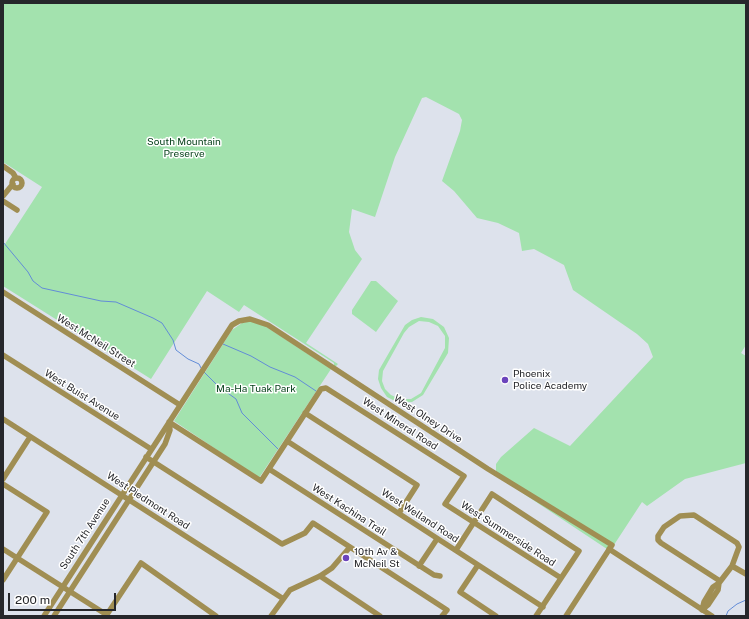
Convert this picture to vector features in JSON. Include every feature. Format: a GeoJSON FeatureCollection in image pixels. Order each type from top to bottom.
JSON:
{"type":"FeatureCollection","features":[{"type":"Feature","properties":{"kind":"street"},"geometry":{"type":"LineString","coordinates":[[3,166],[14,173],[16,178],[21,180],[21,185],[17,188],[13,184]]}},
{"type":"Feature","properties":{"kind":"street"},"geometry":{"type":"LineString","coordinates":[[3,196],[16,178]]}},
{"type":"Feature","properties":{"kind":"street"},"geometry":{"type":"LineString","coordinates":[[3,201],[17,210]]}},
{"type":"Feature","properties":{"kind":"street","name":"West McNeil Street"},"geometry":{"type":"LineString","coordinates":[[3,292],[180,405]]}},
{"type":"Feature","properties":{"kind":"street","name":"West Olney Drive"},"geometry":{"type":"LineString","coordinates":[[232,325],[239,321],[250,319],[268,325],[488,470],[611,547],[712,616]]}},
{"type":"Feature","properties":{"kind":"street","name":"South 7th Avenue"},"geometry":{"type":"LineString","coordinates":[[44,616],[121,494],[232,325]]}},
{"type":"Feature","properties":{"kind":"street","name":"West Buist Avenue"},"geometry":{"type":"LineString","coordinates":[[3,356],[151,449]]}},
{"type":"Feature","properties":{"kind":"street","name":"West Mineral Road"},"geometry":{"type":"LineString","coordinates":[[306,412],[320,389],[326,388],[464,476],[446,504]]}},
{"type":"Feature","properties":{"kind":"street"},"geometry":{"type":"LineString","coordinates":[[169,422],[261,481],[306,412],[417,485],[399,513]]}},
{"type":"Feature","properties":{"kind":"street","name":"West Piedmont Road"},"geometry":{"type":"LineString","coordinates":[[3,419],[282,598]]}},
{"type":"Feature","properties":{"kind":"street","name":"South 7th Avenue"},"geometry":{"type":"LineString","coordinates":[[54,616],[169,436],[169,422]]}},
{"type":"Feature","properties":{"kind":"street"},"geometry":{"type":"LineString","coordinates":[[3,478],[30,437]]}},
{"type":"Feature","properties":{"kind":"street","name":"West Welland Road"},"geometry":{"type":"LineString","coordinates":[[287,441],[542,607]]}},
{"type":"Feature","properties":{"kind":"street"},"geometry":{"type":"LineString","coordinates":[[146,457],[282,544],[305,533],[313,524],[446,610],[442,616]]}},
{"type":"Feature","properties":{"kind":"street","name":"West Kachina Trail"},"geometry":{"type":"LineString","coordinates":[[269,469],[434,576],[440,576]]}},
{"type":"Feature","properties":{"kind":"street"},"geometry":{"type":"LineString","coordinates":[[3,484],[47,512],[3,580]]}},
{"type":"Feature","properties":{"kind":"street"},"geometry":{"type":"LineString","coordinates":[[456,550],[492,494],[579,551],[536,616]]}},
{"type":"Feature","properties":{"kind":"street","name":"West Summerside Road"},"geometry":{"type":"LineString","coordinates":[[446,504],[561,578]]}},
{"type":"Feature","properties":{"kind":"street"},"geometry":{"type":"LineString","coordinates":[[702,610],[708,605],[718,590],[719,582],[734,567],[739,547],[736,543],[694,515],[686,514],[680,516],[664,527],[658,540],[661,543],[719,582]]}},
{"type":"Feature","properties":{"kind":"street"},"geometry":{"type":"LineString","coordinates":[[419,566],[437,538]]}},
{"type":"Feature","properties":{"kind":"street"},"geometry":{"type":"LineString","coordinates":[[271,616],[282,598],[294,588],[320,576],[337,563],[350,547]]}},
{"type":"Feature","properties":{"kind":"street"},"geometry":{"type":"LineString","coordinates":[[566,616],[611,547]]}},
{"type":"Feature","properties":{"kind":"street"},"geometry":{"type":"LineString","coordinates":[[3,549],[106,615],[140,563],[216,616]]}},
{"type":"Feature","properties":{"kind":"street"},"geometry":{"type":"LineString","coordinates":[[478,564],[460,592],[496,616]]}},
{"type":"Feature","properties":{"kind":"street"},"geometry":{"type":"LineString","coordinates":[[734,567],[745,573]]}},
{"type":"Feature","properties":{"kind":"street"},"geometry":{"type":"LineString","coordinates":[[320,576],[380,616]]}},
{"type":"Feature","properties":{"kind":"green space","name":"South Mountain Preserve"},"geometry":{"type":"Polygon","coordinates":[[[3,3],[746,3],[746,345],[741,353],[746,356],[746,463],[685,479],[647,506],[642,502],[610,551],[334,368],[334,363],[244,305],[239,312],[207,291],[151,379],[3,286],[3,247],[42,187],[3,162],[3,3]],[[426,97],[422,98],[395,157],[375,217],[352,209],[349,232],[355,250],[362,259],[306,343],[338,364],[335,367],[496,472],[496,464],[501,457],[534,428],[570,446],[653,357],[648,344],[637,334],[573,290],[564,265],[534,249],[522,251],[519,233],[498,223],[477,218],[454,191],[442,181],[460,131],[462,120],[459,114],[426,97]]]}},
{"type":"Feature","properties":{"kind":"green space"},"geometry":{"type":"Polygon","coordinates":[[[371,281],[376,281],[398,301],[376,332],[352,314],[352,310],[371,281]]]}},
{"type":"Feature","properties":{"kind":"green space"},"geometry":{"type":"Polygon","coordinates":[[[421,317],[433,319],[444,327],[449,338],[448,353],[423,395],[412,402],[397,402],[387,397],[381,388],[378,379],[379,370],[405,325],[412,320],[421,317]],[[419,321],[409,327],[404,333],[383,371],[382,381],[385,389],[391,395],[400,399],[411,399],[421,393],[445,348],[445,336],[438,326],[429,322],[419,321]]]}},
{"type":"Feature","properties":{"kind":"green space","name":"Ma-Ha Tuak Park"},"geometry":{"type":"Polygon","coordinates":[[[250,321],[265,326],[331,369],[259,478],[174,421],[232,330],[242,323],[250,321]]]}},
{"type":"Feature","properties":{"kind":"waterway"},"geometry":{"type":"LineString","coordinates":[[3,242],[28,272],[33,281],[42,288],[101,301],[116,302],[153,318],[162,323],[173,340],[176,350],[188,359],[199,364],[201,368]]}},
{"type":"Feature","properties":{"kind":"waterway"},"geometry":{"type":"LineString","coordinates":[[223,344],[251,356],[270,367],[295,377],[316,391]]}},
{"type":"Feature","properties":{"kind":"waterway"},"geometry":{"type":"LineString","coordinates":[[204,372],[218,386],[236,399],[242,413],[278,449]]}},
{"type":"Feature","properties":{"kind":"waterway"},"geometry":{"type":"LineString","coordinates":[[726,616],[728,611],[737,604],[746,600]]}},
{"type":"Feature","properties":{"kind":"place","name":"Phoenix Police Academy"},"geometry":{"type":"Point","coordinates":[505,380]}},
{"type":"Feature","properties":{"kind":"place","name":"10th Av & McNeil St"},"geometry":{"type":"Point","coordinates":[346,558]}}]}
